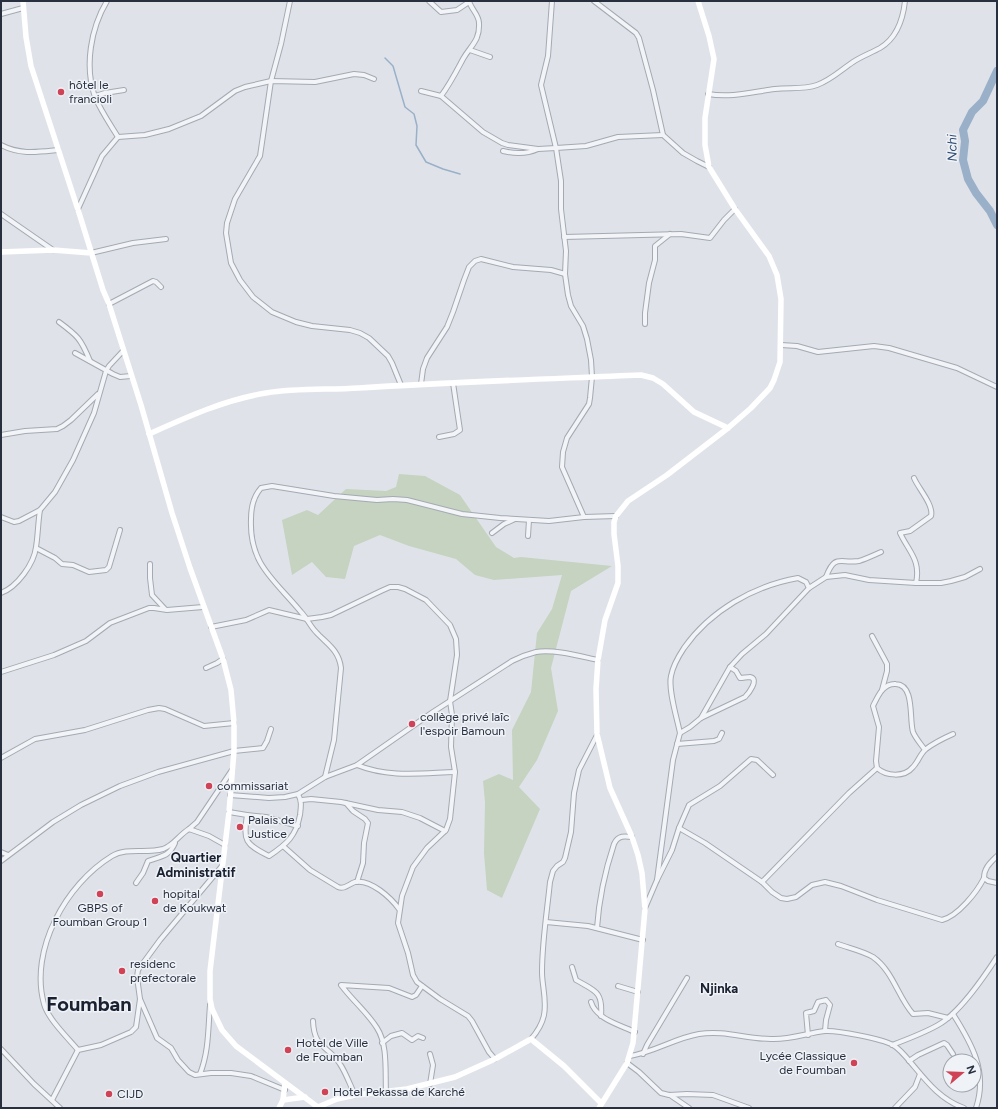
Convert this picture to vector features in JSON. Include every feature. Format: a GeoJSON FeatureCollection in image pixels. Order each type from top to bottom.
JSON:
{"type":"FeatureCollection","features":[{"type":"Feature","properties":{"kind":"main road"},"geometry":{"type":"LineString","coordinates":[[23,1],[26,36],[31,66],[78,208],[103,290],[109,304],[172,513],[203,607],[223,659],[231,690],[234,723],[234,751],[229,812],[210,971],[210,999],[212,1009],[216,1019],[229,1039],[242,1051],[318,1108],[337,1099],[355,1095],[407,1089],[466,1073],[531,1039],[564,1066],[600,1106],[630,1056],[635,1032],[645,909],[641,865],[632,837],[610,788],[597,734],[596,689],[598,660],[605,620],[618,583],[618,566],[614,534],[616,516],[628,501],[667,475],[728,428],[751,408],[770,388],[780,362],[781,295],[774,266],[764,249],[735,209],[710,167],[705,136],[705,118],[708,94],[714,69],[714,59],[709,36],[698,1]]}},
{"type":"Feature","properties":{"kind":"main road"},"geometry":{"type":"LineString","coordinates":[[1,252],[52,250],[91,252]]}},
{"type":"Feature","properties":{"kind":"main road"},"geometry":{"type":"LineString","coordinates":[[149,434],[214,406],[265,393],[293,390],[347,389],[421,384],[641,375],[653,378],[671,390],[694,412],[728,428]]}},
{"type":"Feature","properties":{"kind":"main road"},"geometry":{"type":"LineString","coordinates":[[279,1108],[283,1100],[286,1083]]}},
{"type":"Feature","properties":{"kind":"main road"},"geometry":{"type":"LineString","coordinates":[[283,1100],[305,1097]]}},
{"type":"Feature","properties":{"kind":"street"},"geometry":{"type":"LineString","coordinates":[[107,1],[97,22],[91,50],[90,63],[92,87],[95,96],[118,137]]}},
{"type":"Feature","properties":{"kind":"street"},"geometry":{"type":"LineString","coordinates":[[290,1],[271,81],[260,156],[235,200],[227,222],[226,233],[231,262],[240,280],[253,297],[272,312],[296,322],[350,330],[369,338],[388,356],[401,385]]}},
{"type":"Feature","properties":{"kind":"street"},"geometry":{"type":"LineString","coordinates":[[429,1],[441,12],[457,10],[469,2],[478,17],[479,22],[477,38],[464,58],[455,76],[441,96]]}},
{"type":"Feature","properties":{"kind":"street"},"geometry":{"type":"LineString","coordinates":[[552,1],[548,56],[541,85],[556,148],[561,181],[561,209],[566,250],[565,274],[568,295],[571,306],[583,326],[587,339],[591,360],[592,377],[590,398],[588,404],[567,438],[564,446],[562,467],[584,517]]}},
{"type":"Feature","properties":{"kind":"street"},"geometry":{"type":"LineString","coordinates":[[594,1],[636,33],[639,38],[654,90],[663,135],[683,152],[710,167]]}},
{"type":"Feature","properties":{"kind":"street"},"geometry":{"type":"LineString","coordinates":[[708,94],[720,96],[746,94],[776,89],[806,88],[818,85],[830,79],[864,55],[881,47],[888,41],[900,25],[905,1]]}},
{"type":"Feature","properties":{"kind":"street"},"geometry":{"type":"LineString","coordinates":[[1,14],[23,8]]}},
{"type":"Feature","properties":{"kind":"street"},"geometry":{"type":"LineString","coordinates":[[470,50],[490,57]]}},
{"type":"Feature","properties":{"kind":"street"},"geometry":{"type":"LineString","coordinates":[[78,208],[102,156],[118,137],[145,135],[169,129],[201,116],[235,91],[245,86],[271,81],[315,82],[354,74],[364,75],[374,79]]}},
{"type":"Feature","properties":{"kind":"street"},"geometry":{"type":"LineString","coordinates":[[95,96],[124,90]]}},
{"type":"Feature","properties":{"kind":"street"},"geometry":{"type":"LineString","coordinates":[[421,91],[441,96],[478,128],[498,141],[508,144],[538,148],[556,148],[586,146],[618,138],[663,135]]}},
{"type":"Feature","properties":{"kind":"street"},"geometry":{"type":"LineString","coordinates":[[1,145],[17,152],[28,153],[58,150]]}},
{"type":"Feature","properties":{"kind":"street"},"geometry":{"type":"LineString","coordinates":[[503,151],[526,153],[538,148]]}},
{"type":"Feature","properties":{"kind":"street"},"geometry":{"type":"LineString","coordinates":[[564,237],[691,234],[710,238],[735,209]]}},
{"type":"Feature","properties":{"kind":"street"},"geometry":{"type":"LineString","coordinates":[[1,214],[52,250]]}},
{"type":"Feature","properties":{"kind":"street"},"geometry":{"type":"LineString","coordinates":[[645,324],[649,283],[655,260],[655,246],[670,234]]}},
{"type":"Feature","properties":{"kind":"street"},"geometry":{"type":"LineString","coordinates":[[91,252],[133,243],[166,239]]}},
{"type":"Feature","properties":{"kind":"street"},"geometry":{"type":"LineString","coordinates":[[421,384],[423,369],[427,358],[447,327],[454,312],[469,267],[475,261],[481,259],[513,267],[551,270],[565,274]]}},
{"type":"Feature","properties":{"kind":"street"},"geometry":{"type":"LineString","coordinates":[[109,304],[153,281],[161,287]]}},
{"type":"Feature","properties":{"kind":"street"},"geometry":{"type":"LineString","coordinates":[[59,322],[77,335],[90,361]]}},
{"type":"Feature","properties":{"kind":"street"},"geometry":{"type":"LineString","coordinates":[[780,345],[797,346],[818,352],[874,346],[889,348],[957,368],[997,387]]}},
{"type":"Feature","properties":{"kind":"street"},"geometry":{"type":"LineString","coordinates":[[1,517],[14,522],[19,521],[40,510],[55,492],[73,460],[94,413],[98,394],[106,371],[123,351]]}},
{"type":"Feature","properties":{"kind":"street"},"geometry":{"type":"LineString","coordinates":[[75,353],[106,371],[120,377],[131,376]]}},
{"type":"Feature","properties":{"kind":"street"},"geometry":{"type":"LineString","coordinates":[[439,438],[454,434],[460,430],[454,383]]}},
{"type":"Feature","properties":{"kind":"street"},"geometry":{"type":"LineString","coordinates":[[1,435],[25,431],[57,429],[71,420],[98,394]]}},
{"type":"Feature","properties":{"kind":"street"},"geometry":{"type":"LineString","coordinates":[[914,478],[928,501],[932,512],[931,516],[910,531],[900,533],[917,564],[918,574],[916,583]]}},
{"type":"Feature","properties":{"kind":"street"},"geometry":{"type":"LineString","coordinates":[[325,777],[334,740],[341,668],[340,660],[335,651],[315,631],[302,612],[267,575],[255,553],[250,526],[251,507],[254,498],[261,488],[272,486],[334,496],[377,500],[407,500],[462,514],[529,520],[556,521],[584,517],[616,516]]}},
{"type":"Feature","properties":{"kind":"street"},"geometry":{"type":"LineString","coordinates":[[1,592],[8,590],[17,582],[28,566],[36,548],[40,510]]}},
{"type":"Feature","properties":{"kind":"street"},"geometry":{"type":"LineString","coordinates":[[492,533],[517,518]]}},
{"type":"Feature","properties":{"kind":"street"},"geometry":{"type":"LineString","coordinates":[[528,536],[529,520]]}},
{"type":"Feature","properties":{"kind":"street"},"geometry":{"type":"LineString","coordinates":[[36,548],[64,564],[73,565],[90,572],[106,570],[109,567],[120,530]]}},
{"type":"Feature","properties":{"kind":"street"},"geometry":{"type":"LineString","coordinates":[[826,577],[833,563],[838,561],[859,561],[881,552]]}},
{"type":"Feature","properties":{"kind":"street"},"geometry":{"type":"LineString","coordinates":[[150,564],[152,595],[160,605],[167,610]]}},
{"type":"Feature","properties":{"kind":"street"},"geometry":{"type":"LineString","coordinates":[[701,718],[730,667],[742,654],[766,634],[809,588],[826,577],[845,575],[869,580],[916,583],[951,581],[965,577],[980,569]]}},
{"type":"Feature","properties":{"kind":"street"},"geometry":{"type":"LineString","coordinates":[[657,880],[673,760],[680,733],[671,690],[671,677],[679,656],[693,635],[708,620],[724,608],[771,584],[798,578],[806,582],[809,588]]}},
{"type":"Feature","properties":{"kind":"street"},"geometry":{"type":"LineString","coordinates":[[211,627],[246,620],[269,610],[307,619],[331,615],[390,587],[405,589],[426,600],[450,625],[454,632],[457,656],[450,701],[452,716],[451,747],[455,772],[450,819],[445,831],[427,848],[413,867],[402,896],[398,924],[406,944],[411,967],[417,982],[440,999],[468,1016],[489,1052],[495,1059]]}},
{"type":"Feature","properties":{"kind":"street"},"geometry":{"type":"LineString","coordinates":[[1,672],[54,656],[86,641],[110,623],[149,608],[167,610],[203,607]]}},
{"type":"Feature","properties":{"kind":"street"},"geometry":{"type":"LineString","coordinates":[[762,882],[848,793],[876,768],[879,727],[873,706],[882,690],[888,664],[872,636]]}},
{"type":"Feature","properties":{"kind":"street"},"geometry":{"type":"LineString","coordinates":[[230,795],[269,798],[298,794],[325,777],[357,765],[512,660],[535,652],[551,652],[598,660]]}},
{"type":"Feature","properties":{"kind":"street"},"geometry":{"type":"LineString","coordinates":[[206,668],[223,659]]}},
{"type":"Feature","properties":{"kind":"street"},"geometry":{"type":"LineString","coordinates":[[680,733],[701,718],[745,697],[751,691],[754,681],[753,678],[740,678],[736,671],[730,667]]}},
{"type":"Feature","properties":{"kind":"street"},"geometry":{"type":"LineString","coordinates":[[1,669],[9,670]]}},
{"type":"Feature","properties":{"kind":"street"},"geometry":{"type":"LineString","coordinates":[[882,690],[892,684],[903,686],[906,690],[910,702],[914,735],[925,750]]}},
{"type":"Feature","properties":{"kind":"street"},"geometry":{"type":"LineString","coordinates":[[1,758],[35,739],[85,730],[148,710],[159,708],[165,709],[204,726],[234,723]]}},
{"type":"Feature","properties":{"kind":"street"},"geometry":{"type":"LineString","coordinates":[[1,861],[53,822],[81,805],[120,786],[158,772],[234,751],[263,748],[271,729]]}},
{"type":"Feature","properties":{"kind":"street"},"geometry":{"type":"LineString","coordinates":[[677,744],[708,742],[719,739],[722,733]]}},
{"type":"Feature","properties":{"kind":"street"},"geometry":{"type":"LineString","coordinates":[[531,1039],[538,1031],[542,1022],[545,1007],[542,972],[552,875],[557,866],[563,862],[567,852],[571,832],[574,793],[579,770],[597,734]]}},
{"type":"Feature","properties":{"kind":"street"},"geometry":{"type":"LineString","coordinates":[[876,768],[881,772],[888,774],[900,774],[912,769],[925,750],[953,734]]}},
{"type":"Feature","properties":{"kind":"street"},"geometry":{"type":"LineString","coordinates":[[645,909],[672,850],[679,828],[689,805],[720,786],[751,759],[757,760],[773,775]]}},
{"type":"Feature","properties":{"kind":"street"},"geometry":{"type":"LineString","coordinates":[[357,765],[366,769],[387,773],[409,774],[455,772]]}},
{"type":"Feature","properties":{"kind":"street"},"geometry":{"type":"LineString","coordinates":[[136,883],[148,862],[167,854],[173,849],[175,842],[182,834],[197,822],[232,770]]}},
{"type":"Feature","properties":{"kind":"street"},"geometry":{"type":"LineString","coordinates":[[247,814],[245,834],[247,841],[252,846],[270,856],[283,846],[295,833],[298,826],[302,800],[298,794]]}},
{"type":"Feature","properties":{"kind":"street"},"geometry":{"type":"LineString","coordinates":[[302,800],[311,799],[346,803],[378,810],[407,813],[445,831]]}},
{"type":"Feature","properties":{"kind":"street"},"geometry":{"type":"LineString","coordinates":[[346,803],[353,811],[365,819],[368,823],[364,843],[364,856],[357,882]]}},
{"type":"Feature","properties":{"kind":"street"},"geometry":{"type":"LineString","coordinates":[[229,812],[266,817],[298,826]]}},
{"type":"Feature","properties":{"kind":"street"},"geometry":{"type":"LineString","coordinates":[[679,828],[705,843],[762,882],[776,895],[787,899],[796,897],[812,885],[825,882],[942,920],[954,914],[975,893],[984,878],[985,869],[997,856]]}},
{"type":"Feature","properties":{"kind":"street"},"geometry":{"type":"LineString","coordinates":[[189,829],[209,836],[225,845]]}},
{"type":"Feature","properties":{"kind":"street"},"geometry":{"type":"LineString","coordinates":[[597,928],[605,874],[614,844],[616,839],[620,837],[632,837]]}},
{"type":"Feature","properties":{"kind":"street"},"geometry":{"type":"LineString","coordinates":[[78,1050],[48,1015],[44,1004],[41,981],[42,962],[45,947],[52,929],[69,895],[90,873],[113,855],[123,852],[158,849],[175,842]]}},
{"type":"Feature","properties":{"kind":"street"},"geometry":{"type":"LineString","coordinates":[[283,846],[310,870],[340,888],[357,882],[370,884],[377,888],[399,909]]}},
{"type":"Feature","properties":{"kind":"street"},"geometry":{"type":"LineString","coordinates":[[1,852],[8,855]]}},
{"type":"Feature","properties":{"kind":"street"},"geometry":{"type":"LineString","coordinates":[[222,866],[180,916],[138,970],[137,977],[140,999],[157,1038],[171,1048],[178,1060],[192,1074],[231,1073],[251,1076],[285,1090]]}},
{"type":"Feature","properties":{"kind":"street"},"geometry":{"type":"LineString","coordinates":[[984,878],[988,881],[997,883]]}},
{"type":"Feature","properties":{"kind":"street"},"geometry":{"type":"LineString","coordinates":[[546,922],[597,928],[643,940]]}},
{"type":"Feature","properties":{"kind":"street"},"geometry":{"type":"LineString","coordinates":[[838,944],[867,954],[878,962],[894,983],[913,1014],[928,1013],[948,1018]]}},
{"type":"Feature","properties":{"kind":"street"},"geometry":{"type":"LineString","coordinates":[[892,1044],[938,1025],[948,1018],[983,977],[997,957]]}},
{"type":"Feature","properties":{"kind":"street"},"geometry":{"type":"LineString","coordinates":[[572,966],[576,980],[589,986],[596,992],[602,1004],[601,1016]]}},
{"type":"Feature","properties":{"kind":"street"},"geometry":{"type":"LineString","coordinates":[[643,1054],[687,978]]}},
{"type":"Feature","properties":{"kind":"street"},"geometry":{"type":"LineString","coordinates":[[386,1092],[382,1042],[377,1028],[341,985],[389,988],[412,997],[416,995],[422,986]]}},
{"type":"Feature","properties":{"kind":"street"},"geometry":{"type":"LineString","coordinates":[[618,986],[638,992]]}},
{"type":"Feature","properties":{"kind":"street"},"geometry":{"type":"LineString","coordinates":[[52,1100],[78,1050],[100,1045],[130,1032],[136,1027],[140,999]]}},
{"type":"Feature","properties":{"kind":"street"},"geometry":{"type":"LineString","coordinates":[[200,1074],[206,1053],[210,1026],[210,999]]}},
{"type":"Feature","properties":{"kind":"street"},"geometry":{"type":"LineString","coordinates":[[808,1035],[806,1013],[813,1012],[818,1002],[826,1000],[830,1005],[825,1031]]}},
{"type":"Feature","properties":{"kind":"street"},"geometry":{"type":"LineString","coordinates":[[591,1002],[592,1007],[601,1016],[635,1032]]}},
{"type":"Feature","properties":{"kind":"street"},"geometry":{"type":"LineString","coordinates":[[952,1014],[969,1040],[975,1054],[979,1080],[979,1097],[976,1108]]}},
{"type":"Feature","properties":{"kind":"street"},"geometry":{"type":"LineString","coordinates":[[313,1021],[314,1033],[318,1042],[340,1063],[355,1095]]}},
{"type":"Feature","properties":{"kind":"street"},"geometry":{"type":"LineString","coordinates":[[630,1056],[643,1054],[678,1040],[700,1034],[734,1034],[774,1040],[825,1031],[842,1032],[892,1044],[942,1097],[964,1108]]}},
{"type":"Feature","properties":{"kind":"street"},"geometry":{"type":"LineString","coordinates":[[382,1042],[391,1036],[402,1033],[412,1040],[418,1036],[423,1038]]}},
{"type":"Feature","properties":{"kind":"street"},"geometry":{"type":"LineString","coordinates":[[909,1061],[918,1055],[944,1043],[952,1053]]}},
{"type":"Feature","properties":{"kind":"street"},"geometry":{"type":"LineString","coordinates":[[1,1049],[34,1084],[60,1108]]}},
{"type":"Feature","properties":{"kind":"street"},"geometry":{"type":"LineString","coordinates":[[430,1054],[433,1065],[430,1084]]}},
{"type":"Feature","properties":{"kind":"street"},"geometry":{"type":"LineString","coordinates":[[627,1063],[661,1093],[713,1095],[748,1108]]}},
{"type":"Feature","properties":{"kind":"street"},"geometry":{"type":"LineString","coordinates":[[895,1108],[915,1087],[920,1074]]}},
{"type":"Feature","properties":{"kind":"street"},"geometry":{"type":"LineString","coordinates":[[670,1094],[689,1108]]}},
{"type":"Feature","properties":{"kind":"green space"},"geometry":{"type":"Polygon","coordinates":[[[399,474],[425,476],[460,495],[496,547],[514,558],[521,557],[612,566],[571,591],[551,668],[558,711],[537,760],[519,787],[540,809],[502,898],[487,890],[484,853],[485,802],[483,781],[499,774],[513,780],[512,730],[531,692],[537,633],[552,609],[562,575],[494,580],[475,575],[456,559],[409,546],[380,535],[354,546],[345,579],[326,577],[312,562],[292,575],[282,520],[307,510],[318,515],[346,489],[386,491],[396,487],[399,474]]]}},
{"type":"Feature","properties":{"kind":"waterway"},"geometry":{"type":"LineString","coordinates":[[385,58],[393,66],[405,107],[414,114],[417,126],[416,145],[426,162],[460,174]]}},
{"type":"Feature","properties":{"kind":"waterway","name":"Nchi"},"geometry":{"type":"LineString","coordinates":[[997,71],[983,101],[972,112],[963,130],[965,141],[963,160],[968,179],[976,193],[990,211],[997,225]]}},
{"type":"Feature","properties":{"kind":"place","name":"hôtel le francioli"},"geometry":{"type":"Point","coordinates":[61,92]}},
{"type":"Feature","properties":{"kind":"place","name":"collège privé laîc l'espoir Bamoun"},"geometry":{"type":"Point","coordinates":[412,724]}},
{"type":"Feature","properties":{"kind":"place","name":"commissariat"},"geometry":{"type":"Point","coordinates":[209,786]}},
{"type":"Feature","properties":{"kind":"place","name":"Palais de Justice"},"geometry":{"type":"Point","coordinates":[240,827]}},
{"type":"Feature","properties":{"kind":"place","name":"GBPS of Foumban Group 1"},"geometry":{"type":"Point","coordinates":[100,894]}},
{"type":"Feature","properties":{"kind":"place","name":"hopital de Koukwat"},"geometry":{"type":"Point","coordinates":[155,901]}},
{"type":"Feature","properties":{"kind":"place","name":"residenc prefectorale"},"geometry":{"type":"Point","coordinates":[122,971]}},
{"type":"Feature","properties":{"kind":"place","name":"Hotel de Ville de Foumban"},"geometry":{"type":"Point","coordinates":[288,1050]}},
{"type":"Feature","properties":{"kind":"place","name":"Lycée Classique de Foumban"},"geometry":{"type":"Point","coordinates":[854,1063]}},
{"type":"Feature","properties":{"kind":"place","name":"Hotel Pekassa de Karché"},"geometry":{"type":"Point","coordinates":[325,1092]}},
{"type":"Feature","properties":{"kind":"place","name":"CIJD"},"geometry":{"type":"Point","coordinates":[109,1094]}},
{"type":"Feature","properties":{"kind":"district","name":"Quartier Administratif"},"geometry":{"type":"Point","coordinates":[196,864]}},
{"type":"Feature","properties":{"kind":"district","name":"Njinka"},"geometry":{"type":"Point","coordinates":[719,988]}},
{"type":"Feature","properties":{"kind":"district","name":"Foumban"},"geometry":{"type":"Point","coordinates":[89,1004]}}]}
